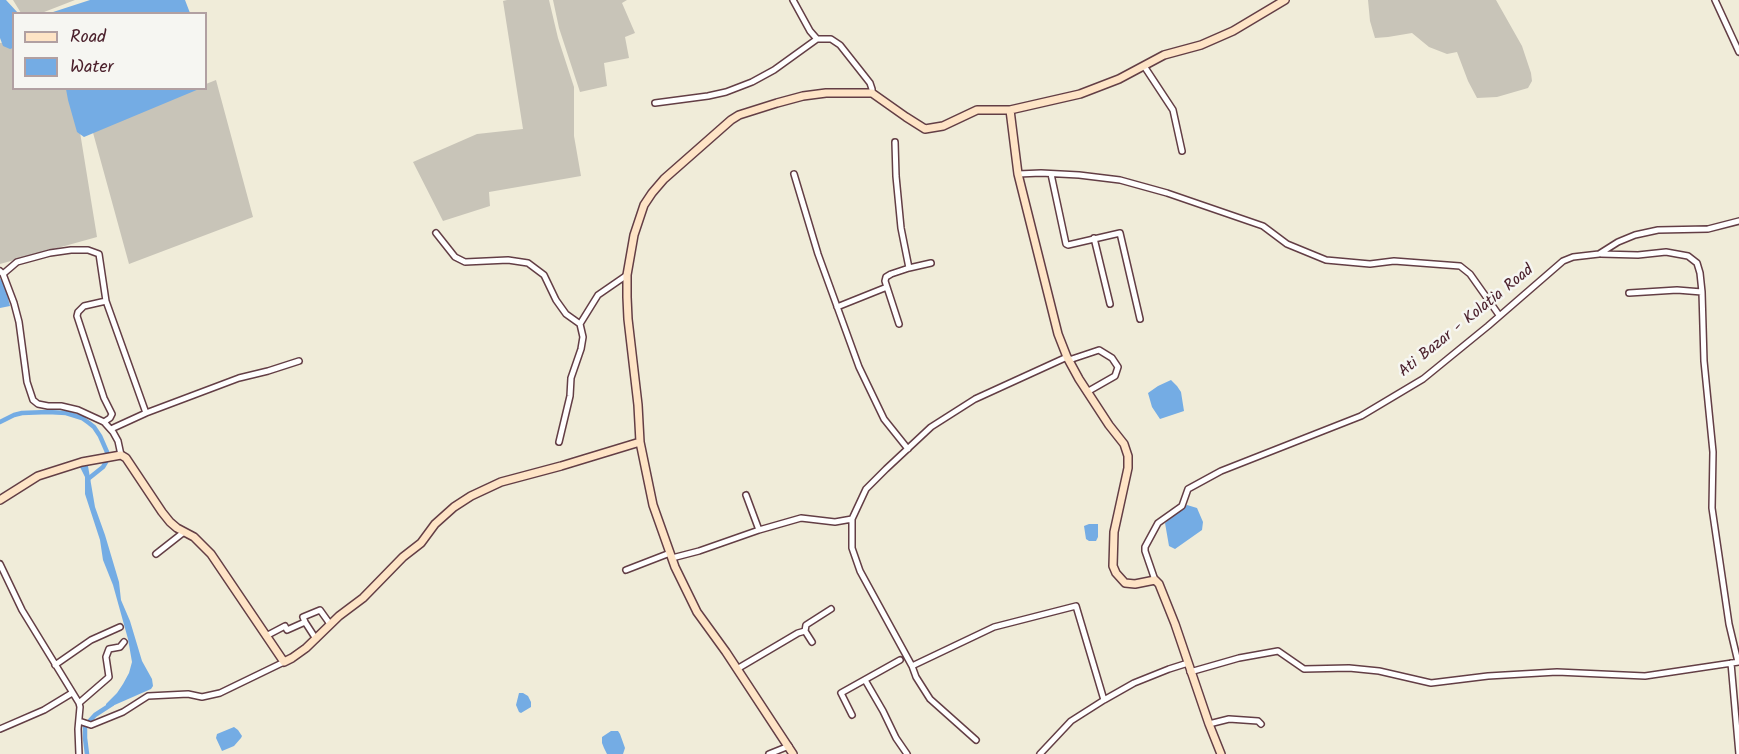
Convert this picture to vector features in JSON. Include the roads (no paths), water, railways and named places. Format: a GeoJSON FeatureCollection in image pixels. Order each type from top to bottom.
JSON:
{"type":"FeatureCollection","features":[{"type":"Feature","properties":{"kind":"main road"},"geometry":{"type":"LineString","coordinates":[[793,754],[697,612],[671,556],[653,506],[640,442],[628,319],[627,275],[638,222],[644,205],[664,179],[739,115],[803,96],[826,93],[872,93],[925,129],[943,126],[977,110],[1010,110],[1080,94],[1119,79],[1164,55],[1202,45],[1233,31],[1285,0]]}},
{"type":"Feature","properties":{"kind":"main road"},"geometry":{"type":"LineString","coordinates":[[1010,110],[1018,172],[1052,311],[1068,358],[1087,392],[1124,444],[1128,456],[1128,468],[1114,532],[1113,566],[1125,583],[1135,584],[1155,580],[1159,584],[1221,754]]}},
{"type":"Feature","properties":{"kind":"main road"},"geometry":{"type":"LineString","coordinates":[[0,500],[38,476],[98,459],[119,455],[126,458],[162,512],[177,528],[194,537],[212,554],[284,662],[316,639],[330,624],[363,598],[403,557],[421,543],[435,524],[471,496],[501,482],[640,442]]}},
{"type":"Feature","properties":{"kind":"street"},"geometry":{"type":"LineString","coordinates":[[793,0],[817,39]]}},
{"type":"Feature","properties":{"kind":"street"},"geometry":{"type":"LineString","coordinates":[[1715,0],[1739,52]]}},
{"type":"Feature","properties":{"kind":"street"},"geometry":{"type":"LineString","coordinates":[[655,103],[708,96],[752,82],[774,70],[817,39],[831,39],[840,45],[870,83],[872,93]]}},
{"type":"Feature","properties":{"kind":"street"},"geometry":{"type":"LineString","coordinates":[[1144,66],[1173,110],[1182,151]]}},
{"type":"Feature","properties":{"kind":"street"},"geometry":{"type":"LineString","coordinates":[[895,142],[901,228],[909,268]]}},
{"type":"Feature","properties":{"kind":"street"},"geometry":{"type":"LineString","coordinates":[[1018,172],[1120,180],[1167,193],[1263,226],[1287,244],[1326,260],[1370,264],[1394,261],[1460,266],[1470,274],[1499,315]]}},
{"type":"Feature","properties":{"kind":"street"},"geometry":{"type":"LineString","coordinates":[[794,174],[814,242],[859,367],[884,419],[908,449]]}},
{"type":"Feature","properties":{"kind":"street"},"geometry":{"type":"LineString","coordinates":[[1051,174],[1066,244],[1119,233],[1140,319]]}},
{"type":"Feature","properties":{"kind":"street","name":"Ati Bazar - Kolatia Road"},"geometry":{"type":"LineString","coordinates":[[1155,580],[1144,552],[1145,547],[1158,523],[1182,506],[1188,489],[1221,471],[1361,416],[1423,379],[1488,327],[1563,261],[1573,257],[1599,254],[1618,242],[1658,230],[1708,229],[1739,221]]}},
{"type":"Feature","properties":{"kind":"street"},"geometry":{"type":"LineString","coordinates":[[436,233],[455,257],[465,262],[508,260],[528,263],[544,275],[556,300],[566,314],[579,324],[583,338],[571,378],[570,396],[559,442]]}},
{"type":"Feature","properties":{"kind":"street"},"geometry":{"type":"LineString","coordinates":[[1094,238],[1110,304]]}},
{"type":"Feature","properties":{"kind":"street"},"geometry":{"type":"LineString","coordinates":[[119,455],[118,441],[104,422],[78,410],[38,404],[33,400],[27,382],[19,322],[2,273],[17,262],[29,258],[70,250],[88,250],[99,254],[106,301],[146,413]]}},
{"type":"Feature","properties":{"kind":"street"},"geometry":{"type":"LineString","coordinates":[[1190,672],[1239,658],[1278,651],[1304,669],[1349,668],[1378,671],[1431,683],[1488,675],[1557,672],[1645,676],[1739,662],[1729,624],[1712,508],[1713,452],[1704,361],[1702,292],[1697,263],[1688,256],[1666,252],[1638,255],[1599,254]]}},
{"type":"Feature","properties":{"kind":"street"},"geometry":{"type":"LineString","coordinates":[[898,324],[886,287],[886,277],[898,271],[931,263]]}},
{"type":"Feature","properties":{"kind":"street"},"geometry":{"type":"LineString","coordinates":[[579,324],[598,296],[627,275]]}},
{"type":"Feature","properties":{"kind":"street"},"geometry":{"type":"LineString","coordinates":[[837,307],[886,287]]}},
{"type":"Feature","properties":{"kind":"street"},"geometry":{"type":"LineString","coordinates":[[1629,293],[1677,290],[1702,292]]}},
{"type":"Feature","properties":{"kind":"street"},"geometry":{"type":"LineString","coordinates":[[104,422],[112,414],[104,398],[77,316],[84,306],[106,301]]}},
{"type":"Feature","properties":{"kind":"street"},"geometry":{"type":"LineString","coordinates":[[976,740],[930,699],[916,677],[860,571],[852,548],[852,519],[866,489],[886,469],[931,427],[975,399],[1068,358],[1099,351],[1112,357],[1118,367],[1115,376],[1087,392]]}},
{"type":"Feature","properties":{"kind":"street"},"geometry":{"type":"LineString","coordinates":[[111,429],[146,413],[239,378],[299,361]]}},
{"type":"Feature","properties":{"kind":"street"},"geometry":{"type":"LineString","coordinates":[[746,495],[759,530]]}},
{"type":"Feature","properties":{"kind":"street"},"geometry":{"type":"LineString","coordinates":[[626,570],[671,556],[699,551],[801,518],[835,522],[852,519]]}},
{"type":"Feature","properties":{"kind":"street"},"geometry":{"type":"LineString","coordinates":[[156,554],[184,531]]}},
{"type":"Feature","properties":{"kind":"street"},"geometry":{"type":"LineString","coordinates":[[0,564],[12,593],[78,703],[79,754]]}},
{"type":"Feature","properties":{"kind":"street"},"geometry":{"type":"LineString","coordinates":[[912,666],[994,627],[1075,605],[1078,607],[1104,700]]}},
{"type":"Feature","properties":{"kind":"street"},"geometry":{"type":"LineString","coordinates":[[813,642],[805,630],[806,624],[831,609]]}},
{"type":"Feature","properties":{"kind":"street"},"geometry":{"type":"LineString","coordinates":[[316,639],[303,617],[320,610],[330,624]]}},
{"type":"Feature","properties":{"kind":"street"},"geometry":{"type":"LineString","coordinates":[[266,636],[285,626],[287,630],[305,622]]}},
{"type":"Feature","properties":{"kind":"street"},"geometry":{"type":"LineString","coordinates":[[55,665],[90,640],[120,627]]}},
{"type":"Feature","properties":{"kind":"street"},"geometry":{"type":"LineString","coordinates":[[736,669],[805,630]]}},
{"type":"Feature","properties":{"kind":"street"},"geometry":{"type":"LineString","coordinates":[[78,703],[109,677],[106,657],[110,650],[120,647],[124,642]]}},
{"type":"Feature","properties":{"kind":"street"},"geometry":{"type":"LineString","coordinates":[[852,715],[841,693],[900,660]]}},
{"type":"Feature","properties":{"kind":"street"},"geometry":{"type":"LineString","coordinates":[[80,721],[91,725],[123,712],[148,696],[188,694],[202,697],[220,693],[284,662]]}},
{"type":"Feature","properties":{"kind":"street"},"geometry":{"type":"LineString","coordinates":[[1040,754],[1071,721],[1104,700],[1134,683],[1188,663]]}},
{"type":"Feature","properties":{"kind":"street"},"geometry":{"type":"LineString","coordinates":[[1731,663],[1739,754]]}},
{"type":"Feature","properties":{"kind":"street"},"geometry":{"type":"LineString","coordinates":[[865,680],[907,754]]}},
{"type":"Feature","properties":{"kind":"street"},"geometry":{"type":"LineString","coordinates":[[0,729],[44,710],[72,693]]}},
{"type":"Feature","properties":{"kind":"street"},"geometry":{"type":"LineString","coordinates":[[1209,724],[1229,719],[1258,721],[1261,724]]}},
{"type":"Feature","properties":{"kind":"street"},"geometry":{"type":"LineString","coordinates":[[769,754],[789,746]]}},
{"type":"Feature","properties":{"kind":"water"},"geometry":{"type":"Polygon","coordinates":[[[0,0],[6,0],[17,12],[12,12],[12,48],[3,46],[0,38],[0,0]]]}},
{"type":"Feature","properties":{"kind":"water"},"geometry":{"type":"Polygon","coordinates":[[[90,0],[185,0],[190,12],[53,12],[90,0]]]}},
{"type":"Feature","properties":{"kind":"water"},"geometry":{"type":"Polygon","coordinates":[[[66,90],[197,90],[84,137],[77,132],[66,90]]]}},
{"type":"Feature","properties":{"kind":"water"},"geometry":{"type":"Polygon","coordinates":[[[0,278],[5,286],[10,306],[0,308],[0,278]]]}},
{"type":"Feature","properties":{"kind":"water"},"geometry":{"type":"Polygon","coordinates":[[[1171,380],[1181,392],[1184,411],[1160,419],[1152,407],[1148,393],[1171,380]]]}},
{"type":"Feature","properties":{"kind":"water"},"geometry":{"type":"Polygon","coordinates":[[[84,464],[88,466],[95,507],[119,582],[121,600],[153,686],[151,689],[110,707],[106,707],[106,704],[123,684],[132,662],[113,585],[103,560],[100,540],[85,494],[85,477],[80,467],[84,464]]]}},
{"type":"Feature","properties":{"kind":"water"},"geometry":{"type":"Polygon","coordinates":[[[1187,505],[1197,508],[1203,522],[1202,530],[1175,549],[1169,546],[1165,523],[1187,505]]]}},
{"type":"Feature","properties":{"kind":"water"},"geometry":{"type":"Polygon","coordinates":[[[1098,524],[1096,541],[1086,539],[1084,526],[1098,524]]]}},
{"type":"Feature","properties":{"kind":"water"},"geometry":{"type":"Polygon","coordinates":[[[519,693],[528,696],[531,702],[531,707],[521,713],[516,705],[519,693]]]}},
{"type":"Feature","properties":{"kind":"water"},"geometry":{"type":"Polygon","coordinates":[[[234,727],[242,736],[241,738],[234,746],[222,751],[216,738],[217,734],[234,727]]]}},
{"type":"Feature","properties":{"kind":"water"},"geometry":{"type":"Polygon","coordinates":[[[611,731],[618,731],[620,734],[625,748],[623,754],[607,754],[602,737],[611,731]]]}},
{"type":"Feature","properties":{"kind":"waterway"},"geometry":{"type":"LineString","coordinates":[[0,422],[22,413],[66,413],[82,418],[94,427],[107,452],[103,467],[88,481]]}},
{"type":"Feature","properties":{"kind":"waterway"},"geometry":{"type":"LineString","coordinates":[[87,754],[85,726],[95,715],[112,704]]}}]}
